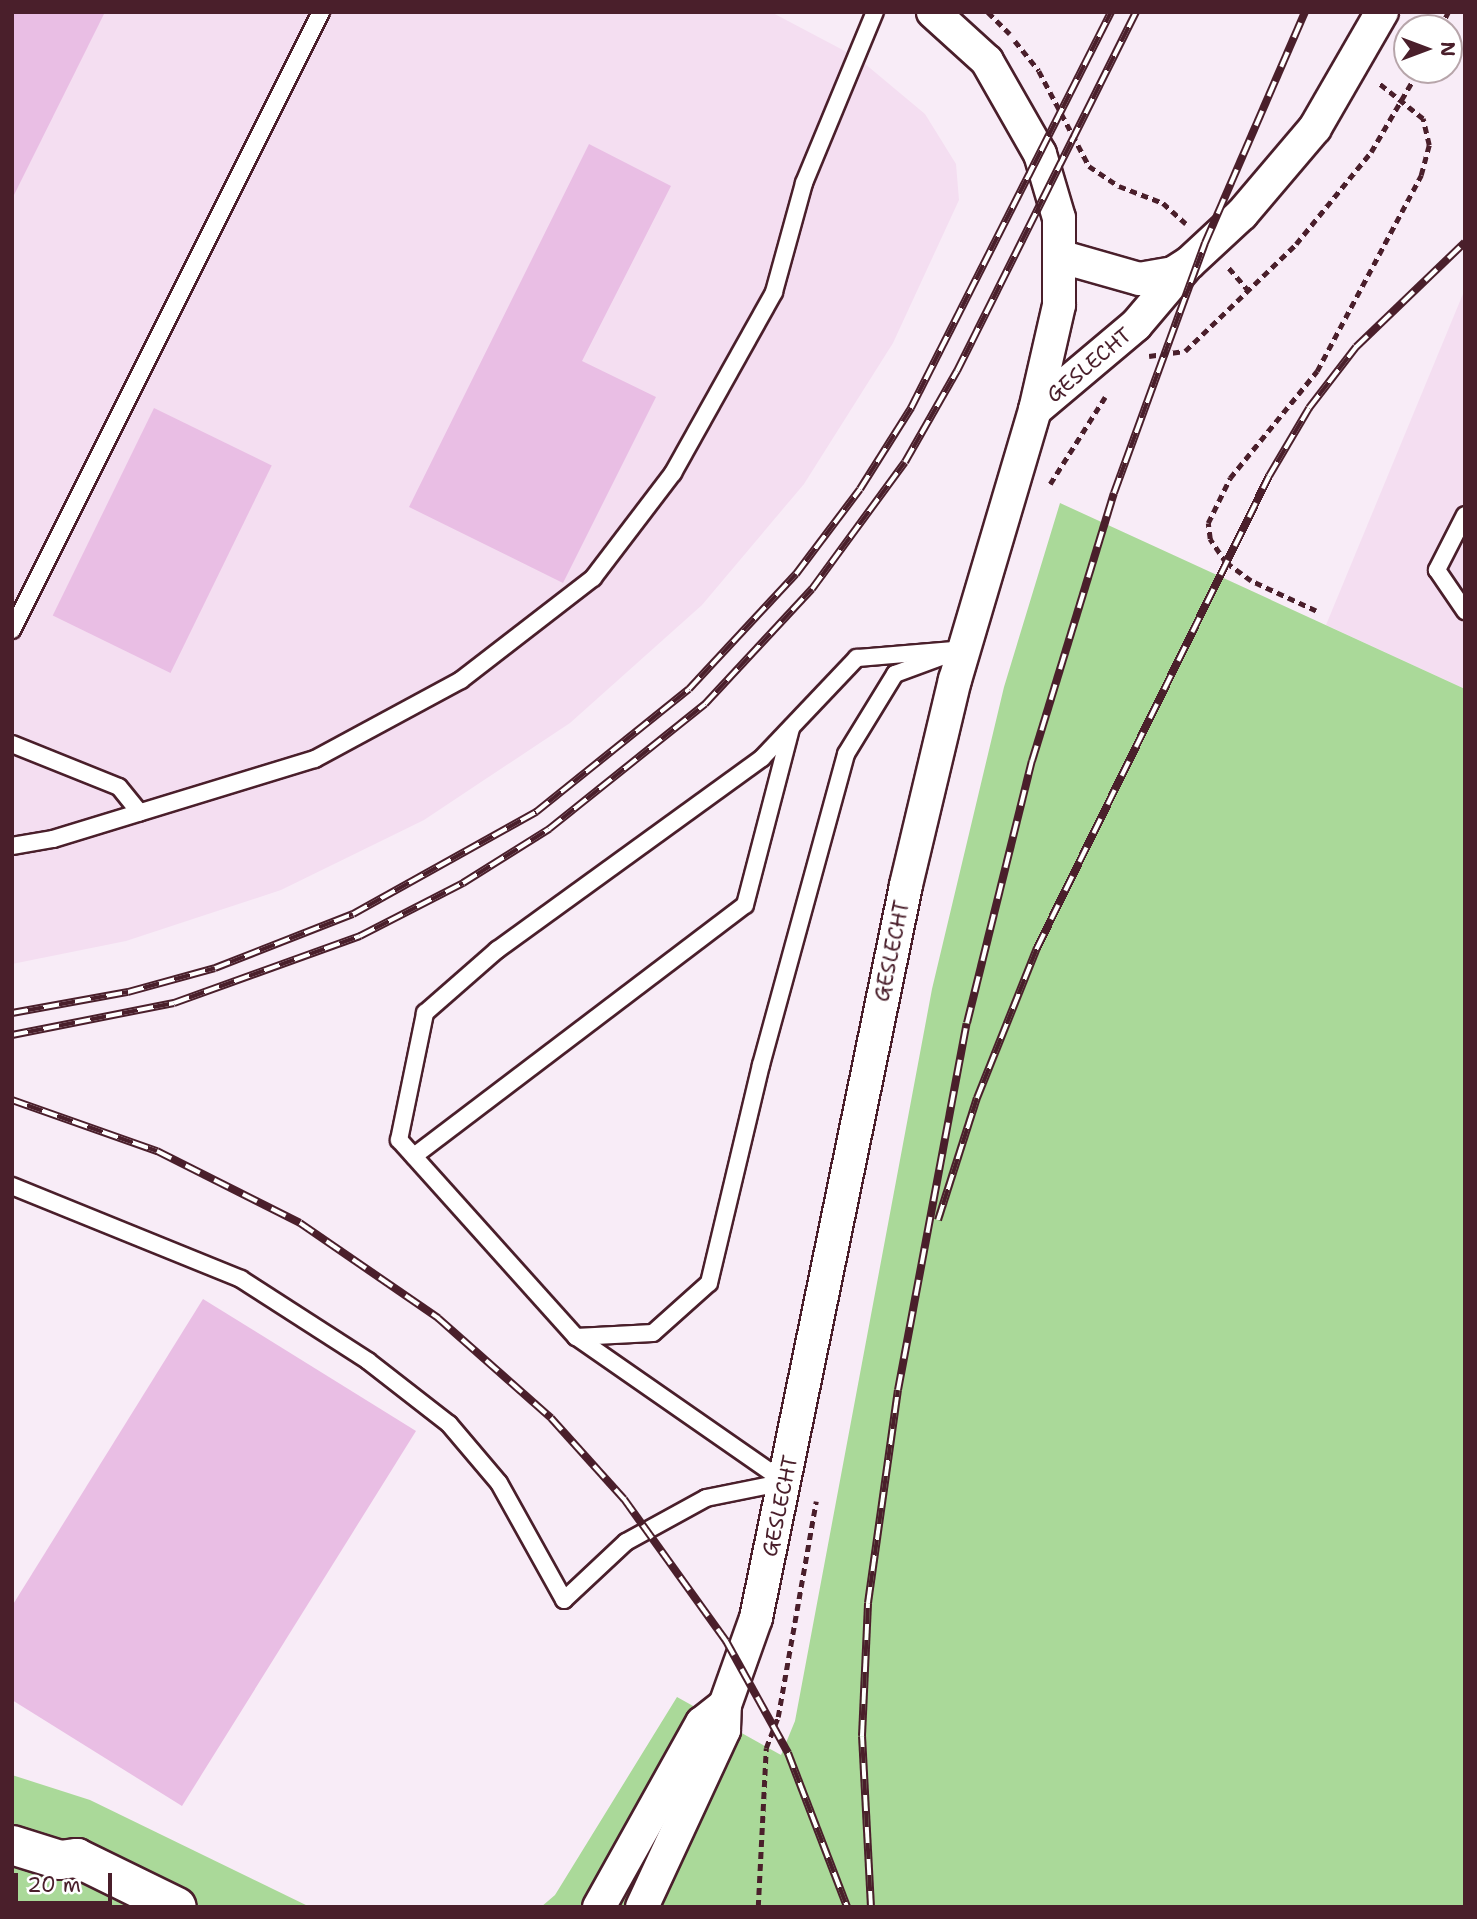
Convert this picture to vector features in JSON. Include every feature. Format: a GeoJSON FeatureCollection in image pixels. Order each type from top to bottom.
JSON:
{"type":"FeatureCollection","features":[{"type":"Feature","properties":{"kind":"street"},"geometry":{"type":"LineString","coordinates":[[933,12],[987,61],[1030,129],[1056,207],[1062,257],[1057,317],[1035,410]]}},
{"type":"Feature","properties":{"kind":"street","name":"GESLECHT"},"geometry":{"type":"LineString","coordinates":[[642,1907],[724,1730],[725,1705],[756,1618],[900,911],[964,649],[1035,410],[1136,325],[1293,156],[1353,66],[1382,12]]}},
{"type":"Feature","properties":{"kind":"street","name":"GESLECHT"},"geometry":{"type":"LineString","coordinates":[[1062,257],[1139,279],[1173,273],[1199,255]]}},
{"type":"Feature","properties":{"kind":"street","name":"GESLECHT"},"geometry":{"type":"LineString","coordinates":[[599,1907],[702,1723],[725,1705]]}},
{"type":"Feature","properties":{"kind":"street"},"geometry":{"type":"LineString","coordinates":[[12,1845],[60,1860],[77,1858],[177,1907]]}},
{"type":"Feature","properties":{"kind":"street"},"geometry":{"type":"LineString","coordinates":[[60,1860],[66,1873],[129,1907]]}},
{"type":"Feature","properties":{"kind":"lane"},"geometry":{"type":"LineString","coordinates":[[12,630],[321,12]]}},
{"type":"Feature","properties":{"kind":"lane"},"geometry":{"type":"LineString","coordinates":[[12,846],[140,813],[315,760],[461,680],[593,578],[673,473],[774,292],[804,183],[875,12]]}},
{"type":"Feature","properties":{"kind":"lane"},"geometry":{"type":"LineString","coordinates":[[1465,515],[1437,570],[1465,611]]}},
{"type":"Feature","properties":{"kind":"lane"},"geometry":{"type":"LineString","coordinates":[[785,1482],[576,1337],[399,1140],[425,1013],[497,950],[762,758],[857,658],[964,649]]}},
{"type":"Feature","properties":{"kind":"lane"},"geometry":{"type":"LineString","coordinates":[[576,1337],[653,1333],[709,1283],[761,1065],[846,754],[895,674],[964,649]]}},
{"type":"Feature","properties":{"kind":"lane"},"geometry":{"type":"LineString","coordinates":[[414,1156],[745,905],[792,726]]}},
{"type":"Feature","properties":{"kind":"lane"},"geometry":{"type":"LineString","coordinates":[[12,744],[119,787],[140,813]]}},
{"type":"Feature","properties":{"kind":"lane"},"geometry":{"type":"LineString","coordinates":[[12,1186],[241,1279],[368,1361],[449,1424],[499,1483],[564,1600],[626,1542],[706,1498],[785,1482]]}},
{"type":"Feature","properties":{"kind":"path"},"geometry":{"type":"LineString","coordinates":[[988,12],[1039,71],[1089,166],[1109,181],[1163,203],[1199,255],[1250,290]]}},
{"type":"Feature","properties":{"kind":"path"},"geometry":{"type":"LineString","coordinates":[[1316,611],[1251,580],[1226,563],[1210,539],[1208,523],[1230,478],[1317,371],[1421,175],[1429,145],[1423,119],[1403,99],[1353,66]]}},
{"type":"Feature","properties":{"kind":"path"},"geometry":{"type":"LineString","coordinates":[[1138,359],[1185,351],[1250,290],[1330,205],[1411,84]]}},
{"type":"Feature","properties":{"kind":"path"},"geometry":{"type":"LineString","coordinates":[[1044,496],[1081,428],[1109,392]]}},
{"type":"Feature","properties":{"kind":"path"},"geometry":{"type":"LineString","coordinates":[[758,1907],[766,1748],[778,1717],[819,1486]]}},
{"type":"Feature","properties":{"kind":"shaded area"},"geometry":{"type":"Polygon","coordinates":[[[12,12],[771,12],[858,58],[925,114],[956,164],[959,200],[893,343],[804,484],[702,605],[570,723],[424,820],[281,890],[126,941],[12,964],[12,12]]]}},
{"type":"Feature","properties":{"kind":"shaded area"},"geometry":{"type":"Polygon","coordinates":[[[1465,289],[1465,689],[1326,625],[1465,289]]]}},
{"type":"Feature","properties":{"kind":"green space"},"geometry":{"type":"Polygon","coordinates":[[[1060,503],[1465,689],[1465,1907],[541,1907],[555,1895],[677,1697],[781,1755],[795,1721],[932,989],[1004,687],[1060,503]]]}},
{"type":"Feature","properties":{"kind":"green space"},"geometry":{"type":"Polygon","coordinates":[[[12,1775],[90,1800],[310,1907],[12,1907],[12,1775]]]}},
{"type":"Feature","properties":{"kind":"building"},"geometry":{"type":"Polygon","coordinates":[[[12,12],[105,12],[12,199],[12,12]]]}},
{"type":"Feature","properties":{"kind":"building"},"geometry":{"type":"Polygon","coordinates":[[[589,144],[671,186],[582,361],[656,397],[563,583],[409,507],[589,144]]]}},
{"type":"Feature","properties":{"kind":"building"},"geometry":{"type":"Polygon","coordinates":[[[154,408],[272,465],[170,673],[53,616],[154,408]]]}},
{"type":"Feature","properties":{"kind":"building"},"geometry":{"type":"Polygon","coordinates":[[[203,1299],[416,1431],[182,1806],[12,1700],[12,1606],[203,1299]]]}},
{"type":"Feature","properties":{"kind":"railway"},"geometry":{"type":"LineString","coordinates":[[12,1013],[128,992],[215,968],[353,914],[536,812],[689,689],[796,574],[860,489],[911,408],[1111,12]]}},
{"type":"Feature","properties":{"kind":"railway"},"geometry":{"type":"LineString","coordinates":[[12,1035],[174,1003],[360,936],[463,883],[549,829],[705,704],[812,589],[905,462],[957,371],[1136,12]]}},
{"type":"Feature","properties":{"kind":"railway"},"geometry":{"type":"LineString","coordinates":[[871,1907],[862,1736],[868,1603],[898,1390],[967,1023],[1032,761],[1114,493],[1205,243],[1305,12]]}},
{"type":"Feature","properties":{"kind":"railway"},"geometry":{"type":"LineString","coordinates":[[938,1220],[977,1098],[1037,948],[1269,476],[1309,408],[1356,347],[1465,242]]}},
{"type":"Feature","properties":{"kind":"railway"},"geometry":{"type":"LineString","coordinates":[[12,1100],[157,1151],[300,1223],[438,1318],[551,1418],[624,1499],[726,1641],[788,1753],[847,1907]]}}]}
